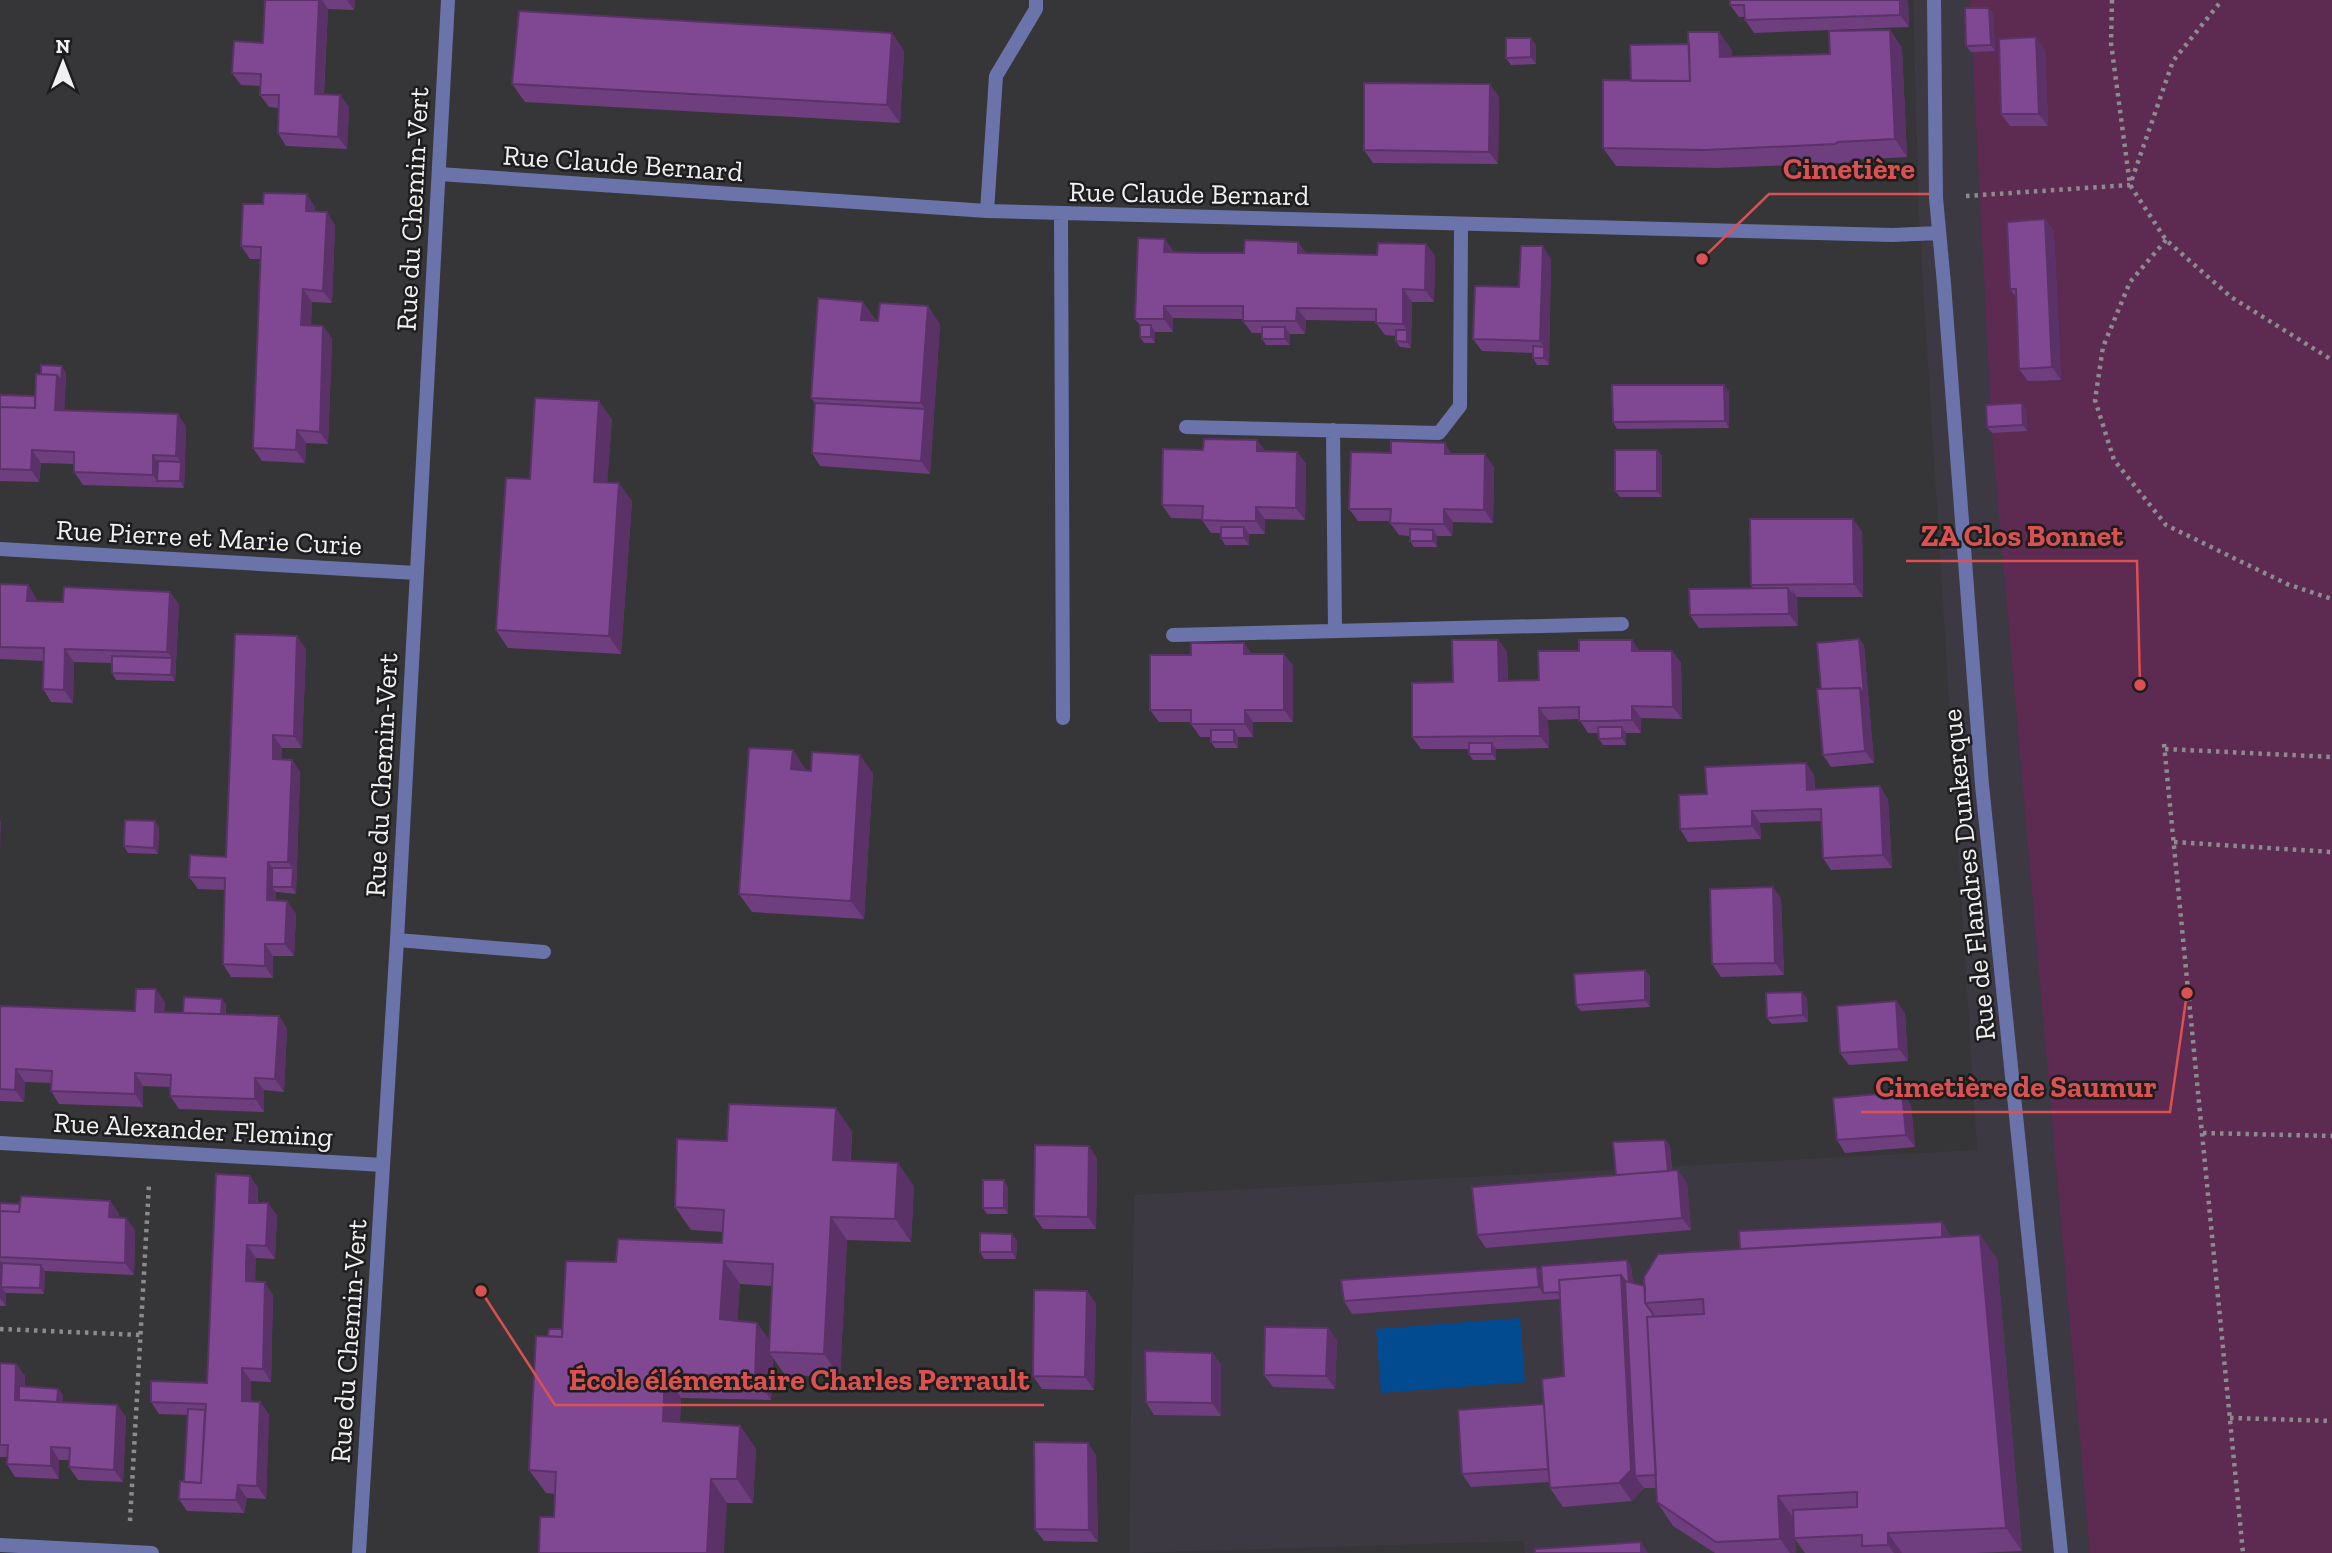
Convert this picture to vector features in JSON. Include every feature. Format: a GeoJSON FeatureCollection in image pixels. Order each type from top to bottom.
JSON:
{"type":"FeatureCollection","features":[{"type":"Feature","properties":{"kind":"street","name":"Rue du Chemin-Vert"},"geometry":{"type":"LineString","coordinates":[[359,1553],[397,940],[447,0]]}},
{"type":"Feature","properties":{"kind":"street"},"geometry":{"type":"LineString","coordinates":[[987,211],[996,76],[1035,9],[1036,0]]}},
{"type":"Feature","properties":{"kind":"street","name":"Rue de Flandres Dunkerque"},"geometry":{"type":"LineString","coordinates":[[1934,0],[1938,233],[1982,785],[2061,1553]]}},
{"type":"Feature","properties":{"kind":"street","name":"Rue Claude Bernard"},"geometry":{"type":"LineString","coordinates":[[439,174],[1061,214],[1892,235],[1938,233]]}},
{"type":"Feature","properties":{"kind":"street"},"geometry":{"type":"LineString","coordinates":[[1061,214],[1063,719]]}},
{"type":"Feature","properties":{"kind":"street"},"geometry":{"type":"LineString","coordinates":[[1186,427],[1439,433],[1460,406],[1461,224]]}},
{"type":"Feature","properties":{"kind":"street"},"geometry":{"type":"LineString","coordinates":[[1334,430],[1335,631]]}},
{"type":"Feature","properties":{"kind":"street","name":"Rue Pierre et Marie Curie"},"geometry":{"type":"LineString","coordinates":[[0,549],[416,573]]}},
{"type":"Feature","properties":{"kind":"street"},"geometry":{"type":"LineString","coordinates":[[1173,635],[1622,624]]}},
{"type":"Feature","properties":{"kind":"street"},"geometry":{"type":"LineString","coordinates":[[397,940],[544,952]]}},
{"type":"Feature","properties":{"kind":"street","name":"Rue Alexander Fleming"},"geometry":{"type":"LineString","coordinates":[[0,1143],[383,1165]]}},
{"type":"Feature","properties":{"kind":"street"},"geometry":{"type":"LineString","coordinates":[[0,1545],[152,1553]]}},
{"type":"Feature","properties":{"kind":"path"},"geometry":{"type":"LineString","coordinates":[[2112,0],[2111,43],[2130,185],[2166,240],[2231,297],[2332,360]]}},
{"type":"Feature","properties":{"kind":"path"},"geometry":{"type":"LineString","coordinates":[[2130,185],[2173,61],[2222,0]]}},
{"type":"Feature","properties":{"kind":"path"},"geometry":{"type":"LineString","coordinates":[[1936,198],[2130,185]]}},
{"type":"Feature","properties":{"kind":"path"},"geometry":{"type":"LineString","coordinates":[[2166,240],[2130,282],[2103,346],[2095,400],[2114,460],[2166,525],[2287,584],[2332,599]]}},
{"type":"Feature","properties":{"kind":"path"},"geometry":{"type":"LineString","coordinates":[[2243,1553],[2165,747],[2332,757]]}},
{"type":"Feature","properties":{"kind":"path"},"geometry":{"type":"LineString","coordinates":[[2174,842],[2332,852]]}},
{"type":"Feature","properties":{"kind":"path"},"geometry":{"type":"LineString","coordinates":[[2203,1133],[2332,1136]]}},
{"type":"Feature","properties":{"kind":"path"},"geometry":{"type":"LineString","coordinates":[[128,1552],[151,1151]]}},
{"type":"Feature","properties":{"kind":"path"},"geometry":{"type":"LineString","coordinates":[[0,1329],[141,1335]]}},
{"type":"Feature","properties":{"kind":"path"},"geometry":{"type":"LineString","coordinates":[[2230,1418],[2332,1421]]}},
{"type":"Feature","properties":{"kind":"shaded area"},"geometry":{"type":"Polygon","coordinates":[[[1913,0],[2332,0],[2332,1553],[1525,1553],[1523,1541],[1129,1553],[1134,1195],[1977,1150],[1919,220],[1913,0]]]}},
{"type":"Feature","properties":{"kind":"shaded area"},"geometry":{"type":"Polygon","coordinates":[[[1970,0],[2332,0],[2332,1553],[2090,1553],[1992,433],[1970,0]]]}},
{"type":"Feature","properties":{"kind":"water"},"geometry":{"type":"Polygon","coordinates":[[[1520,1318],[1525,1382],[1381,1393],[1376,1329],[1520,1318]]]}},
{"type":"Feature","properties":{"kind":"building"},"geometry":{"type":"Polygon","coordinates":[[[265,0],[319,0],[315,94],[340,95],[338,137],[278,133],[279,95],[260,95],[261,74],[232,73],[234,41],[263,43],[265,0]]]}},
{"type":"Feature","properties":{"kind":"building"},"geometry":{"type":"Polygon","coordinates":[[[1730,0],[1900,0],[1900,15],[1745,20],[1744,5],[1730,5],[1730,0]]]}},
{"type":"Feature","properties":{"kind":"building"},"geometry":{"type":"Polygon","coordinates":[[[1965,8],[1989,8],[1991,45],[1966,46],[1965,8]]]}},
{"type":"Feature","properties":{"kind":"building"},"geometry":{"type":"Polygon","coordinates":[[[519,11],[892,33],[887,105],[512,84],[519,11]]]}},
{"type":"Feature","properties":{"kind":"building"},"geometry":{"type":"Polygon","coordinates":[[[1890,30],[1895,139],[1705,150],[1603,148],[1603,80],[1690,81],[1688,32],[1719,32],[1720,57],[1830,54],[1829,31],[1890,30]]]}},
{"type":"Feature","properties":{"kind":"building"},"geometry":{"type":"Polygon","coordinates":[[[2036,37],[2039,114],[2001,114],[1999,39],[2036,37]]]}},
{"type":"Feature","properties":{"kind":"building"},"geometry":{"type":"Polygon","coordinates":[[[1506,38],[1531,38],[1531,57],[1506,58],[1506,38]]]}},
{"type":"Feature","properties":{"kind":"building"},"geometry":{"type":"Polygon","coordinates":[[[1689,44],[1690,81],[1631,81],[1630,45],[1689,44]]]}},
{"type":"Feature","properties":{"kind":"building"},"geometry":{"type":"Polygon","coordinates":[[[1364,83],[1490,84],[1489,152],[1364,150],[1364,83]]]}},
{"type":"Feature","properties":{"kind":"building"},"geometry":{"type":"Polygon","coordinates":[[[264,193],[307,194],[306,211],[327,212],[323,291],[303,289],[301,325],[323,326],[320,432],[297,430],[296,450],[253,448],[261,247],[241,246],[243,204],[263,204],[264,193]]]}},
{"type":"Feature","properties":{"kind":"building"},"geometry":{"type":"Polygon","coordinates":[[[2045,219],[2052,367],[2019,369],[2016,289],[2010,289],[2007,222],[2045,219]]]}},
{"type":"Feature","properties":{"kind":"building"},"geometry":{"type":"Polygon","coordinates":[[[1138,238],[1165,239],[1164,252],[1204,253],[1244,253],[1245,240],[1298,242],[1298,253],[1377,255],[1378,243],[1426,244],[1425,290],[1403,289],[1403,324],[1376,323],[1376,309],[1297,308],[1296,321],[1243,321],[1243,306],[1164,306],[1164,319],[1135,319],[1138,238]]]}},
{"type":"Feature","properties":{"kind":"building"},"geometry":{"type":"Polygon","coordinates":[[[1521,246],[1543,246],[1540,341],[1473,339],[1475,286],[1519,287],[1521,246]]]}},
{"type":"Feature","properties":{"kind":"building"},"geometry":{"type":"Polygon","coordinates":[[[818,298],[863,302],[861,320],[878,321],[880,303],[928,306],[921,403],[811,398],[818,298]]]}},
{"type":"Feature","properties":{"kind":"building"},"geometry":{"type":"Polygon","coordinates":[[[1140,325],[1151,325],[1151,337],[1140,337],[1140,325]]]}},
{"type":"Feature","properties":{"kind":"building"},"geometry":{"type":"Polygon","coordinates":[[[1262,327],[1285,327],[1285,339],[1262,339],[1262,327]]]}},
{"type":"Feature","properties":{"kind":"building"},"geometry":{"type":"Polygon","coordinates":[[[1396,330],[1407,330],[1407,342],[1396,341],[1396,330]]]}},
{"type":"Feature","properties":{"kind":"building"},"geometry":{"type":"Polygon","coordinates":[[[1533,346],[1544,347],[1544,358],[1533,358],[1533,346]]]}},
{"type":"Feature","properties":{"kind":"building"},"geometry":{"type":"Polygon","coordinates":[[[41,365],[62,366],[61,381],[57,375],[41,374],[41,365]]]}},
{"type":"Feature","properties":{"kind":"building"},"geometry":{"type":"Polygon","coordinates":[[[36,374],[57,375],[55,410],[178,414],[176,456],[153,455],[153,475],[74,472],[74,452],[32,450],[31,470],[0,469],[0,407],[35,408],[36,374]]]}},
{"type":"Feature","properties":{"kind":"building"},"geometry":{"type":"Polygon","coordinates":[[[1612,385],[1724,385],[1725,421],[1613,422],[1612,385]]]}},
{"type":"Feature","properties":{"kind":"building"},"geometry":{"type":"Polygon","coordinates":[[[0,395],[35,396],[35,408],[0,407],[0,395]]]}},
{"type":"Feature","properties":{"kind":"building"},"geometry":{"type":"Polygon","coordinates":[[[535,398],[599,401],[594,482],[619,483],[609,636],[496,630],[506,478],[530,479],[535,398]]]}},
{"type":"Feature","properties":{"kind":"building"},"geometry":{"type":"Polygon","coordinates":[[[815,403],[925,409],[921,461],[812,453],[815,403]]]}},
{"type":"Feature","properties":{"kind":"building"},"geometry":{"type":"Polygon","coordinates":[[[2022,403],[2023,425],[1987,427],[1986,405],[2022,403]]]}},
{"type":"Feature","properties":{"kind":"building"},"geometry":{"type":"Polygon","coordinates":[[[1204,439],[1257,440],[1257,451],[1297,452],[1296,508],[1256,507],[1256,521],[1228,521],[1202,520],[1203,506],[1162,505],[1163,449],[1203,450],[1204,439]]]}},
{"type":"Feature","properties":{"kind":"building"},"geometry":{"type":"Polygon","coordinates":[[[1391,441],[1445,443],[1445,454],[1485,454],[1484,510],[1444,509],[1444,524],[1417,524],[1390,523],[1391,509],[1349,509],[1351,452],[1391,453],[1391,441]]]}},
{"type":"Feature","properties":{"kind":"building"},"geometry":{"type":"Polygon","coordinates":[[[1615,450],[1657,450],[1657,491],[1615,491],[1615,450]]]}},
{"type":"Feature","properties":{"kind":"building"},"geometry":{"type":"Polygon","coordinates":[[[158,461],[181,462],[180,481],[157,481],[158,461]]]}},
{"type":"Feature","properties":{"kind":"building"},"geometry":{"type":"Polygon","coordinates":[[[1750,519],[1853,519],[1854,584],[1751,585],[1750,519]]]}},
{"type":"Feature","properties":{"kind":"building"},"geometry":{"type":"Polygon","coordinates":[[[1221,527],[1244,527],[1244,538],[1221,538],[1221,527]]]}},
{"type":"Feature","properties":{"kind":"building"},"geometry":{"type":"Polygon","coordinates":[[[1410,529],[1433,530],[1433,541],[1410,541],[1410,529]]]}},
{"type":"Feature","properties":{"kind":"building"},"geometry":{"type":"Polygon","coordinates":[[[0,584],[28,585],[27,601],[63,602],[64,587],[170,592],[167,652],[65,649],[64,690],[43,689],[44,648],[0,647],[0,584]]]}},
{"type":"Feature","properties":{"kind":"building"},"geometry":{"type":"Polygon","coordinates":[[[1788,588],[1789,614],[1690,615],[1689,589],[1788,588]]]}},
{"type":"Feature","properties":{"kind":"building"},"geometry":{"type":"Polygon","coordinates":[[[235,634],[297,636],[294,736],[273,735],[273,759],[292,760],[288,862],[268,862],[267,900],[287,901],[285,944],[265,944],[265,966],[223,964],[225,878],[189,877],[190,855],[226,857],[235,634]]]}},
{"type":"Feature","properties":{"kind":"building"},"geometry":{"type":"Polygon","coordinates":[[[1859,639],[1864,694],[1860,688],[1821,689],[1817,643],[1859,639]]]}},
{"type":"Feature","properties":{"kind":"building"},"geometry":{"type":"Polygon","coordinates":[[[1452,640],[1498,640],[1499,681],[1539,680],[1538,651],[1579,651],[1579,640],[1632,640],[1632,651],[1672,651],[1673,707],[1632,706],[1632,720],[1606,721],[1579,721],[1579,707],[1539,708],[1540,736],[1412,737],[1412,683],[1453,682],[1452,640]]]}},
{"type":"Feature","properties":{"kind":"building"},"geometry":{"type":"Polygon","coordinates":[[[1191,643],[1244,643],[1244,654],[1284,654],[1284,710],[1245,710],[1245,724],[1191,724],[1191,710],[1150,710],[1150,655],[1191,655],[1191,643]]]}},
{"type":"Feature","properties":{"kind":"building"},"geometry":{"type":"Polygon","coordinates":[[[112,656],[172,658],[171,675],[112,673],[112,656]]]}},
{"type":"Feature","properties":{"kind":"building"},"geometry":{"type":"Polygon","coordinates":[[[1860,688],[1865,751],[1823,755],[1817,689],[1860,688]]]}},
{"type":"Feature","properties":{"kind":"building"},"geometry":{"type":"Polygon","coordinates":[[[1598,727],[1622,727],[1622,738],[1599,739],[1598,727]]]}},
{"type":"Feature","properties":{"kind":"building"},"geometry":{"type":"Polygon","coordinates":[[[1211,730],[1234,730],[1234,742],[1211,742],[1211,730]]]}},
{"type":"Feature","properties":{"kind":"building"},"geometry":{"type":"Polygon","coordinates":[[[1469,743],[1492,743],[1492,754],[1469,754],[1469,743]]]}},
{"type":"Feature","properties":{"kind":"building"},"geometry":{"type":"Polygon","coordinates":[[[749,748],[793,750],[791,769],[811,771],[812,752],[860,755],[851,901],[739,894],[749,748]]]}},
{"type":"Feature","properties":{"kind":"building"},"geometry":{"type":"Polygon","coordinates":[[[1806,763],[1807,790],[1880,786],[1883,855],[1823,858],[1821,809],[1752,811],[1752,826],[1680,829],[1679,795],[1707,794],[1705,767],[1806,763]]]}},
{"type":"Feature","properties":{"kind":"building"},"geometry":{"type":"Polygon","coordinates":[[[125,820],[155,821],[154,848],[124,846],[125,820]]]}},
{"type":"Feature","properties":{"kind":"building"},"geometry":{"type":"Polygon","coordinates":[[[272,868],[293,868],[292,887],[272,887],[272,868]]]}},
{"type":"Feature","properties":{"kind":"building"},"geometry":{"type":"Polygon","coordinates":[[[1773,887],[1775,963],[1712,964],[1710,889],[1773,887]]]}},
{"type":"Feature","properties":{"kind":"building"},"geometry":{"type":"Polygon","coordinates":[[[1645,970],[1645,1000],[1576,1005],[1574,974],[1645,970]]]}},
{"type":"Feature","properties":{"kind":"building"},"geometry":{"type":"Polygon","coordinates":[[[136,989],[156,989],[155,1012],[279,1016],[275,1079],[255,1078],[255,1099],[170,1096],[171,1075],[135,1073],[135,1094],[51,1091],[52,1071],[16,1069],[15,1090],[0,1089],[0,1006],[135,1011],[136,989]]]}},
{"type":"Feature","properties":{"kind":"building"},"geometry":{"type":"Polygon","coordinates":[[[1802,992],[1803,1015],[1767,1018],[1766,993],[1802,992]]]}},
{"type":"Feature","properties":{"kind":"building"},"geometry":{"type":"Polygon","coordinates":[[[184,997],[222,999],[221,1014],[183,1013],[184,997]]]}},
{"type":"Feature","properties":{"kind":"building"},"geometry":{"type":"Polygon","coordinates":[[[1896,1001],[1899,1049],[1840,1053],[1837,1006],[1896,1001]]]}},
{"type":"Feature","properties":{"kind":"building"},"geometry":{"type":"Polygon","coordinates":[[[1902,1092],[1906,1135],[1837,1140],[1833,1098],[1902,1092]]]}},
{"type":"Feature","properties":{"kind":"building"},"geometry":{"type":"Polygon","coordinates":[[[729,1104],[836,1108],[833,1160],[898,1163],[895,1219],[831,1217],[824,1354],[769,1352],[773,1264],[724,1261],[720,1319],[757,1323],[755,1377],[665,1374],[663,1421],[740,1426],[737,1479],[711,1479],[707,1553],[539,1553],[540,1517],[554,1517],[556,1472],[529,1470],[536,1336],[562,1337],[566,1261],[616,1262],[618,1239],[722,1243],[724,1210],[675,1207],[677,1139],[727,1141],[729,1104]]]}},
{"type":"Feature","properties":{"kind":"building"},"geometry":{"type":"Polygon","coordinates":[[[1665,1140],[1668,1171],[1616,1175],[1613,1142],[1665,1140]]]}},
{"type":"Feature","properties":{"kind":"building"},"geometry":{"type":"Polygon","coordinates":[[[1035,1145],[1089,1146],[1088,1217],[1034,1216],[1035,1145]]]}},
{"type":"Feature","properties":{"kind":"building"},"geometry":{"type":"Polygon","coordinates":[[[1678,1170],[1682,1218],[1477,1235],[1472,1187],[1678,1170]]]}},
{"type":"Feature","properties":{"kind":"building"},"geometry":{"type":"Polygon","coordinates":[[[216,1174],[250,1176],[249,1203],[268,1203],[266,1246],[247,1245],[246,1264],[246,1281],[265,1282],[263,1369],[242,1368],[242,1401],[260,1402],[257,1486],[238,1485],[236,1500],[179,1499],[180,1481],[201,1483],[206,1404],[151,1402],[151,1381],[207,1383],[216,1174]]]}},
{"type":"Feature","properties":{"kind":"building"},"geometry":{"type":"Polygon","coordinates":[[[983,1180],[1004,1180],[1004,1208],[983,1208],[983,1180]]]}},
{"type":"Feature","properties":{"kind":"building"},"geometry":{"type":"Polygon","coordinates":[[[21,1196],[110,1201],[109,1217],[126,1218],[125,1263],[0,1257],[0,1211],[19,1212],[21,1196]]]}},
{"type":"Feature","properties":{"kind":"building"},"geometry":{"type":"Polygon","coordinates":[[[0,1203],[20,1204],[19,1212],[0,1211],[0,1203]]]}},
{"type":"Feature","properties":{"kind":"building"},"geometry":{"type":"Polygon","coordinates":[[[1942,1222],[1942,1237],[1740,1249],[1739,1231],[1942,1222]]]}},
{"type":"Feature","properties":{"kind":"building"},"geometry":{"type":"Polygon","coordinates":[[[980,1233],[1012,1234],[1012,1252],[980,1252],[980,1233]]]}},
{"type":"Feature","properties":{"kind":"building"},"geometry":{"type":"Polygon","coordinates":[[[1980,1235],[2006,1528],[1888,1533],[1888,1545],[1862,1546],[1862,1535],[1794,1538],[1793,1510],[1857,1507],[1857,1492],[1778,1496],[1780,1539],[1716,1542],[1657,1502],[1647,1317],[1704,1314],[1703,1299],[1645,1303],[1644,1277],[1658,1254],[1980,1235]]]}},
{"type":"Feature","properties":{"kind":"building"},"geometry":{"type":"Polygon","coordinates":[[[1627,1260],[1629,1282],[1621,1275],[1559,1280],[1560,1292],[1543,1293],[1541,1266],[1627,1260]]]}},
{"type":"Feature","properties":{"kind":"building"},"geometry":{"type":"Polygon","coordinates":[[[2,1263],[41,1265],[40,1288],[1,1287],[2,1263]]]}},
{"type":"Feature","properties":{"kind":"building"},"geometry":{"type":"Polygon","coordinates":[[[1537,1267],[1539,1287],[1344,1301],[1341,1280],[1537,1267]]]}},
{"type":"Feature","properties":{"kind":"building"},"geometry":{"type":"Polygon","coordinates":[[[1621,1275],[1631,1470],[1619,1483],[1550,1488],[1542,1379],[1564,1376],[1559,1280],[1621,1275]]]}},
{"type":"Feature","properties":{"kind":"building"},"geometry":{"type":"Polygon","coordinates":[[[1625,1281],[1645,1286],[1645,1303],[1653,1314],[1653,1317],[1647,1317],[1656,1475],[1635,1476],[1625,1281]]]}},
{"type":"Feature","properties":{"kind":"building"},"geometry":{"type":"Polygon","coordinates":[[[1034,1290],[1087,1291],[1085,1377],[1033,1376],[1034,1290]]]}},
{"type":"Feature","properties":{"kind":"building"},"geometry":{"type":"Polygon","coordinates":[[[1265,1327],[1328,1328],[1326,1376],[1264,1375],[1265,1327]]]}},
{"type":"Feature","properties":{"kind":"building"},"geometry":{"type":"Polygon","coordinates":[[[549,1329],[562,1329],[562,1337],[548,1336],[549,1329]]]}},
{"type":"Feature","properties":{"kind":"building"},"geometry":{"type":"Polygon","coordinates":[[[1145,1351],[1212,1353],[1212,1403],[1146,1402],[1145,1351]]]}},
{"type":"Feature","properties":{"kind":"building"},"geometry":{"type":"Polygon","coordinates":[[[0,1363],[16,1364],[15,1400],[117,1405],[114,1470],[69,1467],[70,1448],[51,1447],[51,1466],[7,1464],[8,1445],[0,1445],[0,1363]]]}},
{"type":"Feature","properties":{"kind":"building"},"geometry":{"type":"Polygon","coordinates":[[[19,1386],[58,1389],[57,1402],[19,1400],[19,1386]]]}},
{"type":"Feature","properties":{"kind":"building"},"geometry":{"type":"Polygon","coordinates":[[[1544,1404],[1548,1469],[1462,1474],[1458,1410],[1544,1404]]]}},
{"type":"Feature","properties":{"kind":"building"},"geometry":{"type":"Polygon","coordinates":[[[188,1409],[205,1410],[201,1483],[184,1482],[188,1409]]]}},
{"type":"Feature","properties":{"kind":"building"},"geometry":{"type":"Polygon","coordinates":[[[1034,1442],[1088,1443],[1089,1530],[1035,1529],[1034,1442]]]}},
{"type":"Feature","properties":{"kind":"building"},"geometry":{"type":"Polygon","coordinates":[[[1641,1542],[1641,1553],[1535,1553],[1535,1549],[1641,1542]]]}},
{"type":"Feature","properties":{"kind":"place","name":"Cimetière"},"geometry":{"type":"Point","coordinates":[1702,259]}},
{"type":"Feature","properties":{"kind":"place","name":"ZA Clos Bonnet"},"geometry":{"type":"Point","coordinates":[2140,685]}},
{"type":"Feature","properties":{"kind":"place","name":"Cimetière de Saumur"},"geometry":{"type":"Point","coordinates":[2187,993]}},
{"type":"Feature","properties":{"kind":"place","name":"École élémentaire Charles Perrault"},"geometry":{"type":"Point","coordinates":[481,1291]}}]}
